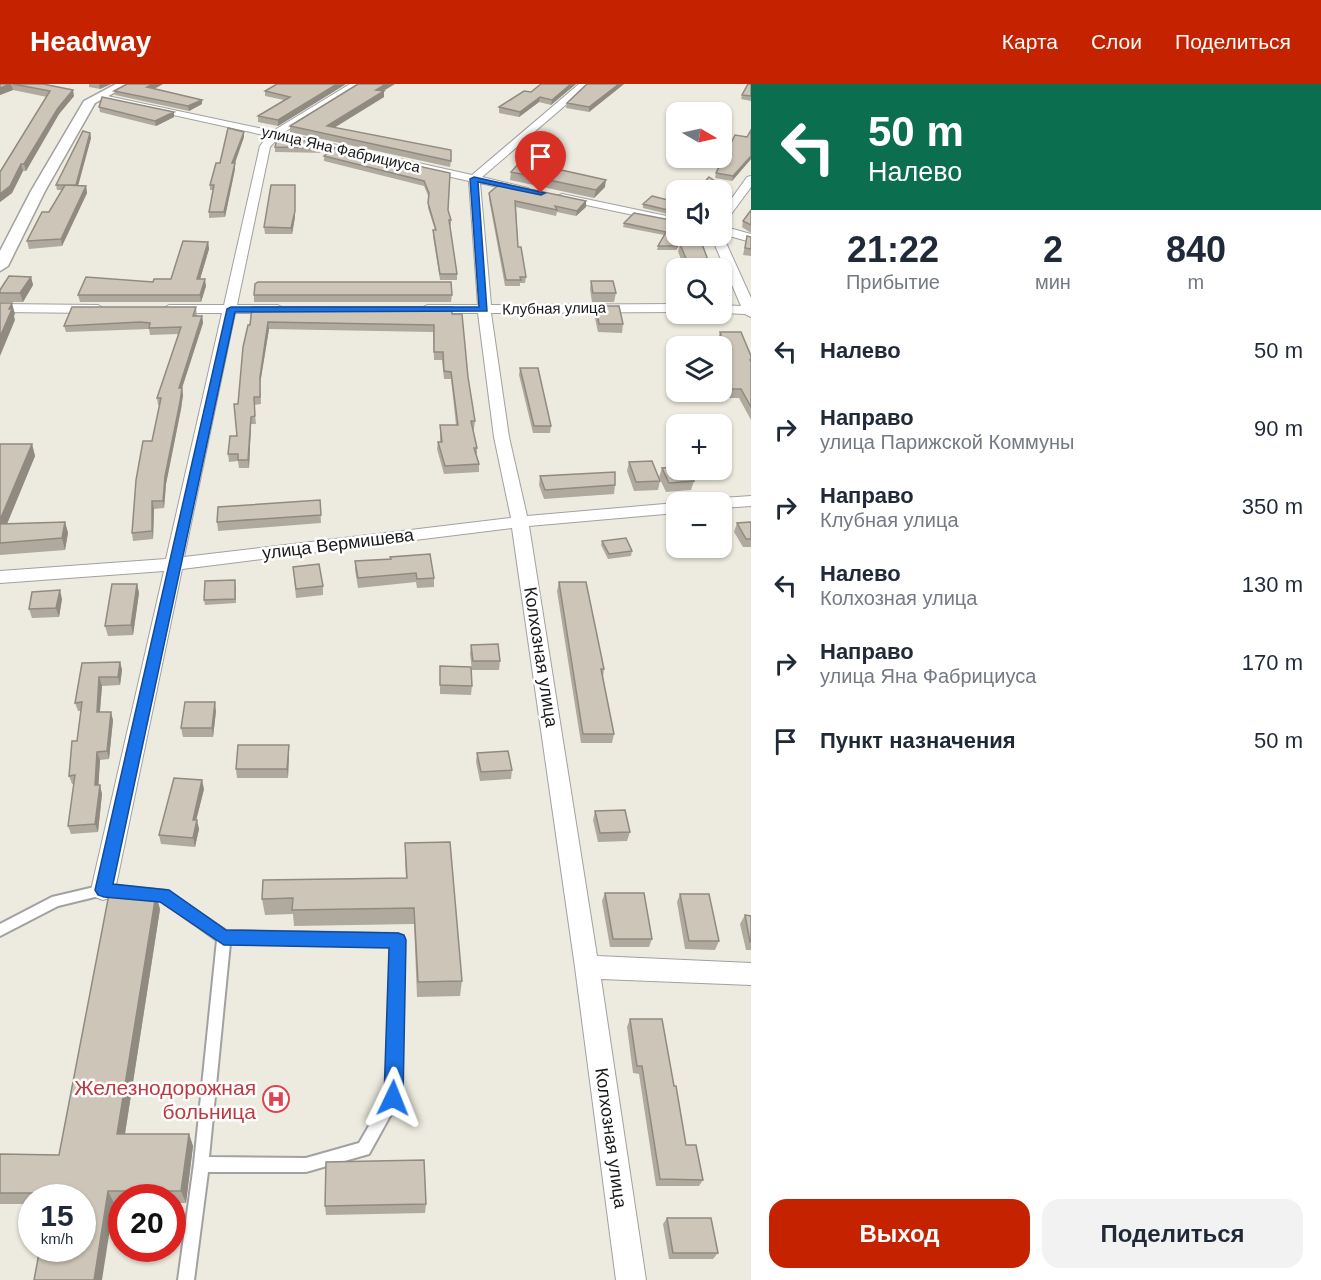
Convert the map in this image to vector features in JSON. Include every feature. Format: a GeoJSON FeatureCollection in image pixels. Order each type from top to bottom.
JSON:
{"type":"FeatureCollection","features":[{"type":"Feature","properties":{"kind":"street"},"geometry":{"type":"LineString","coordinates":[[0,266],[38,191],[90,101],[125,84]]}},
{"type":"Feature","properties":{"kind":"street"},"geometry":{"type":"LineString","coordinates":[[104,890],[265,146],[277,133],[357,84]]}},
{"type":"Feature","properties":{"kind":"street"},"geometry":{"type":"LineString","coordinates":[[474,179],[585,84]]}},
{"type":"Feature","properties":{"kind":"street","name":"улица Яна Фабрициуса"},"geometry":{"type":"LineString","coordinates":[[81,92],[277,133],[530,191]]}},
{"type":"Feature","properties":{"kind":"street"},"geometry":{"type":"LineString","coordinates":[[732,205],[751,178]]}},
{"type":"Feature","properties":{"kind":"street","name":"Колхозная улица"},"geometry":{"type":"LineString","coordinates":[[474,179],[483,309],[506,466],[520,522],[587,967],[631,1280]]}},
{"type":"Feature","properties":{"kind":"street"},"geometry":{"type":"LineString","coordinates":[[553,195],[666,219]]}},
{"type":"Feature","properties":{"kind":"street"},"geometry":{"type":"LineString","coordinates":[[732,233],[751,238]]}},
{"type":"Feature","properties":{"kind":"street"},"geometry":{"type":"LineString","coordinates":[[721,246],[750,311],[732,310]]}},
{"type":"Feature","properties":{"kind":"street"},"geometry":{"type":"LineString","coordinates":[[0,308],[116,309]]}},
{"type":"Feature","properties":{"kind":"street","name":"Клубная улица"},"geometry":{"type":"LineString","coordinates":[[415,309],[666,308]]}},
{"type":"Feature","properties":{"kind":"street"},"geometry":{"type":"LineString","coordinates":[[150,309],[288,309]]}},
{"type":"Feature","properties":{"kind":"street"},"geometry":{"type":"LineString","coordinates":[[732,502],[751,501]]}},
{"type":"Feature","properties":{"kind":"street","name":"улица Вермишева"},"geometry":{"type":"LineString","coordinates":[[0,577],[175,564],[520,522],[666,509]]}},
{"type":"Feature","properties":{"kind":"street"},"geometry":{"type":"LineString","coordinates":[[587,967],[751,974]]}},
{"type":"Feature","properties":{"kind":"lane"},"geometry":{"type":"LineString","coordinates":[[0,930],[56,901],[104,890],[163,895],[224,937],[398,940],[393,1098],[364,1149],[306,1165],[201,1164]]}},
{"type":"Feature","properties":{"kind":"lane"},"geometry":{"type":"LineString","coordinates":[[186,1280],[201,1164],[224,937]]}},
{"type":"Feature","properties":{"kind":"building"},"geometry":{"type":"Polygon","coordinates":[[[13,84],[43,84],[73,90],[58,108],[24,164],[21,164],[10,186],[0,194],[0,172],[50,91],[13,84]]]}},
{"type":"Feature","properties":{"kind":"building"},"geometry":{"type":"Polygon","coordinates":[[[127,84],[154,84],[147,87],[202,100],[188,106],[114,91],[127,84]]]}},
{"type":"Feature","properties":{"kind":"building"},"geometry":{"type":"Polygon","coordinates":[[[277,84],[337,84],[278,120],[258,116],[290,97],[265,91],[277,84]]]}},
{"type":"Feature","properties":{"kind":"building"},"geometry":{"type":"Polygon","coordinates":[[[358,84],[386,84],[376,90],[384,91],[327,126],[451,150],[451,161],[290,126],[358,84]]]}},
{"type":"Feature","properties":{"kind":"building"},"geometry":{"type":"Polygon","coordinates":[[[541,84],[571,84],[552,100],[540,97],[520,112],[499,107],[524,91],[531,92],[541,84]]]}},
{"type":"Feature","properties":{"kind":"building"},"geometry":{"type":"Polygon","coordinates":[[[587,84],[619,84],[589,107],[567,103],[587,84]]]}},
{"type":"Feature","properties":{"kind":"building"},"geometry":{"type":"Polygon","coordinates":[[[748,84],[751,84],[751,96],[742,95],[748,84]]]}},
{"type":"Feature","properties":{"kind":"building"},"geometry":{"type":"Polygon","coordinates":[[[102,97],[174,112],[155,121],[99,107],[102,97]]]}},
{"type":"Feature","properties":{"kind":"building"},"geometry":{"type":"Polygon","coordinates":[[[228,128],[244,132],[232,163],[235,163],[224,212],[209,212],[214,185],[210,185],[216,163],[220,163],[228,128]]]}},
{"type":"Feature","properties":{"kind":"building"},"geometry":{"type":"Polygon","coordinates":[[[751,130],[751,156],[733,176],[716,173],[718,168],[732,168],[732,141],[735,135],[747,137],[751,130]]]}},
{"type":"Feature","properties":{"kind":"building"},"geometry":{"type":"Polygon","coordinates":[[[83,131],[90,133],[76,185],[56,185],[83,131]]]}},
{"type":"Feature","properties":{"kind":"building"},"geometry":{"type":"Polygon","coordinates":[[[278,135],[450,173],[448,210],[457,274],[440,274],[433,230],[436,230],[428,203],[429,193],[424,181],[324,156],[335,148],[275,147],[278,135]]]}},
{"type":"Feature","properties":{"kind":"building"},"geometry":{"type":"Polygon","coordinates":[[[521,161],[606,180],[596,190],[511,172],[521,161]]]}},
{"type":"Feature","properties":{"kind":"building"},"geometry":{"type":"Polygon","coordinates":[[[501,183],[586,201],[577,211],[555,206],[557,210],[515,201],[518,247],[521,247],[526,277],[520,277],[521,280],[506,280],[489,193],[501,183]]]}},
{"type":"Feature","properties":{"kind":"building"},"geometry":{"type":"Polygon","coordinates":[[[65,185],[86,186],[61,239],[27,241],[42,212],[49,212],[65,185]]]}},
{"type":"Feature","properties":{"kind":"building"},"geometry":{"type":"Polygon","coordinates":[[[271,185],[295,185],[295,211],[291,228],[264,227],[271,185]]]}},
{"type":"Feature","properties":{"kind":"building"},"geometry":{"type":"Polygon","coordinates":[[[652,196],[666,200],[666,210],[643,204],[652,196]]]}},
{"type":"Feature","properties":{"kind":"building"},"geometry":{"type":"Polygon","coordinates":[[[751,210],[751,225],[743,221],[751,210]]]}},
{"type":"Feature","properties":{"kind":"building"},"geometry":{"type":"Polygon","coordinates":[[[634,213],[666,219],[666,232],[624,223],[634,213]]]}},
{"type":"Feature","properties":{"kind":"building"},"geometry":{"type":"Polygon","coordinates":[[[666,232],[666,246],[658,246],[666,232]]]}},
{"type":"Feature","properties":{"kind":"building"},"geometry":{"type":"Polygon","coordinates":[[[747,236],[751,237],[751,249],[745,248],[747,236]]]}},
{"type":"Feature","properties":{"kind":"building"},"geometry":{"type":"Polygon","coordinates":[[[183,241],[208,242],[197,279],[205,279],[200,295],[78,295],[86,277],[153,282],[154,279],[171,279],[183,241]]]}},
{"type":"Feature","properties":{"kind":"building"},"geometry":{"type":"Polygon","coordinates":[[[681,246],[703,246],[707,258],[686,258],[681,246]]]}},
{"type":"Feature","properties":{"kind":"building"},"geometry":{"type":"Polygon","coordinates":[[[9,276],[31,277],[20,293],[0,293],[9,276]]]}},
{"type":"Feature","properties":{"kind":"building"},"geometry":{"type":"Polygon","coordinates":[[[591,281],[613,281],[616,293],[593,293],[591,281]]]}},
{"type":"Feature","properties":{"kind":"building"},"geometry":{"type":"Polygon","coordinates":[[[258,282],[451,282],[452,295],[254,295],[255,284],[258,282]]]}},
{"type":"Feature","properties":{"kind":"building"},"geometry":{"type":"Polygon","coordinates":[[[0,303],[12,303],[9,309],[12,309],[0,337],[0,303]]]}},
{"type":"Feature","properties":{"kind":"building"},"geometry":{"type":"Polygon","coordinates":[[[596,306],[619,306],[623,324],[599,324],[596,306]]]}},
{"type":"Feature","properties":{"kind":"building"},"geometry":{"type":"Polygon","coordinates":[[[72,307],[196,307],[193,316],[202,316],[179,388],[182,388],[165,476],[163,501],[152,501],[152,531],[132,533],[136,480],[143,441],[152,441],[161,398],[157,398],[181,327],[149,328],[150,323],[140,322],[64,326],[72,307]]]}},
{"type":"Feature","properties":{"kind":"building"},"geometry":{"type":"Polygon","coordinates":[[[252,307],[452,307],[452,314],[462,314],[475,421],[471,421],[477,448],[474,448],[479,464],[445,466],[438,442],[442,442],[440,425],[458,425],[451,372],[444,371],[443,352],[434,352],[434,325],[268,322],[260,377],[260,397],[254,397],[255,416],[251,417],[248,460],[238,460],[238,454],[228,454],[230,436],[237,436],[234,404],[238,404],[243,347],[248,325],[250,325],[252,307]]]}},
{"type":"Feature","properties":{"kind":"building"},"geometry":{"type":"Polygon","coordinates":[[[720,332],[741,332],[751,356],[751,407],[741,389],[732,389],[732,336],[721,336],[720,332]]]}},
{"type":"Feature","properties":{"kind":"building"},"geometry":{"type":"Polygon","coordinates":[[[520,368],[538,368],[551,426],[534,426],[520,368]]]}},
{"type":"Feature","properties":{"kind":"building"},"geometry":{"type":"Polygon","coordinates":[[[0,444],[32,444],[0,520],[0,444]]]}},
{"type":"Feature","properties":{"kind":"building"},"geometry":{"type":"Polygon","coordinates":[[[652,461],[660,481],[636,482],[629,462],[652,461]]]}},
{"type":"Feature","properties":{"kind":"building"},"geometry":{"type":"Polygon","coordinates":[[[615,472],[615,485],[545,490],[540,476],[615,472]]]}},
{"type":"Feature","properties":{"kind":"building"},"geometry":{"type":"Polygon","coordinates":[[[668,480],[694,481],[669,483],[668,480]]]}},
{"type":"Feature","properties":{"kind":"building"},"geometry":{"type":"Polygon","coordinates":[[[320,500],[321,515],[217,522],[218,507],[320,500]]]}},
{"type":"Feature","properties":{"kind":"building"},"geometry":{"type":"Polygon","coordinates":[[[65,522],[62,538],[0,543],[0,524],[65,522]]]}},
{"type":"Feature","properties":{"kind":"building"},"geometry":{"type":"Polygon","coordinates":[[[751,522],[751,539],[746,539],[737,523],[751,522]]]}},
{"type":"Feature","properties":{"kind":"building"},"geometry":{"type":"Polygon","coordinates":[[[626,538],[632,551],[609,554],[602,541],[626,538]]]}},
{"type":"Feature","properties":{"kind":"building"},"geometry":{"type":"Polygon","coordinates":[[[430,554],[434,578],[417,579],[416,573],[358,578],[355,561],[430,554]]]}},
{"type":"Feature","properties":{"kind":"building"},"geometry":{"type":"Polygon","coordinates":[[[319,564],[323,586],[296,589],[293,567],[319,564]]]}},
{"type":"Feature","properties":{"kind":"building"},"geometry":{"type":"Polygon","coordinates":[[[235,580],[235,599],[204,600],[205,581],[235,580]]]}},
{"type":"Feature","properties":{"kind":"building"},"geometry":{"type":"Polygon","coordinates":[[[559,582],[586,582],[604,669],[601,669],[614,734],[583,734],[559,582]]]}},
{"type":"Feature","properties":{"kind":"building"},"geometry":{"type":"Polygon","coordinates":[[[112,584],[137,584],[131,625],[105,626],[112,584]]]}},
{"type":"Feature","properties":{"kind":"building"},"geometry":{"type":"Polygon","coordinates":[[[60,590],[56,608],[29,609],[32,592],[60,590]]]}},
{"type":"Feature","properties":{"kind":"building"},"geometry":{"type":"Polygon","coordinates":[[[498,644],[500,661],[473,661],[471,645],[498,644]]]}},
{"type":"Feature","properties":{"kind":"building"},"geometry":{"type":"Polygon","coordinates":[[[120,662],[118,677],[99,677],[97,712],[111,712],[107,751],[97,752],[95,785],[100,785],[95,824],[68,826],[75,775],[69,776],[72,741],[77,741],[82,702],[75,703],[82,663],[120,662]]]}},
{"type":"Feature","properties":{"kind":"building"},"geometry":{"type":"Polygon","coordinates":[[[440,666],[471,667],[472,686],[440,685],[440,666]]]}},
{"type":"Feature","properties":{"kind":"building"},"geometry":{"type":"Polygon","coordinates":[[[185,702],[215,702],[212,728],[181,728],[185,702]]]}},
{"type":"Feature","properties":{"kind":"building"},"geometry":{"type":"Polygon","coordinates":[[[238,745],[289,745],[287,769],[236,769],[238,745]]]}},
{"type":"Feature","properties":{"kind":"building"},"geometry":{"type":"Polygon","coordinates":[[[508,751],[512,770],[481,772],[477,753],[508,751]]]}},
{"type":"Feature","properties":{"kind":"building"},"geometry":{"type":"Polygon","coordinates":[[[174,778],[202,780],[193,820],[197,820],[193,838],[159,835],[174,778]]]}},
{"type":"Feature","properties":{"kind":"building"},"geometry":{"type":"Polygon","coordinates":[[[625,810],[630,832],[600,833],[595,811],[625,810]]]}},
{"type":"Feature","properties":{"kind":"building"},"geometry":{"type":"Polygon","coordinates":[[[450,842],[462,981],[418,982],[414,908],[292,910],[293,898],[262,899],[263,880],[407,878],[405,843],[450,842]]]}},
{"type":"Feature","properties":{"kind":"building"},"geometry":{"type":"Polygon","coordinates":[[[605,893],[644,893],[652,939],[613,939],[605,893]]]}},
{"type":"Feature","properties":{"kind":"building"},"geometry":{"type":"Polygon","coordinates":[[[109,894],[156,894],[117,1134],[189,1134],[182,1184],[108,1184],[94,1280],[34,1280],[37,1262],[96,1262],[96,1184],[18,1184],[18,1193],[0,1193],[0,1154],[59,1155],[109,894]]]}},
{"type":"Feature","properties":{"kind":"building"},"geometry":{"type":"Polygon","coordinates":[[[680,894],[709,894],[719,941],[689,941],[680,894]]]}},
{"type":"Feature","properties":{"kind":"building"},"geometry":{"type":"Polygon","coordinates":[[[745,915],[751,916],[751,942],[750,942],[745,915]]]}},
{"type":"Feature","properties":{"kind":"building"},"geometry":{"type":"Polygon","coordinates":[[[630,1019],[662,1019],[686,1145],[696,1145],[703,1180],[660,1179],[642,1066],[637,1066],[630,1019]]]}},
{"type":"Feature","properties":{"kind":"building"},"geometry":{"type":"Polygon","coordinates":[[[424,1160],[426,1204],[325,1206],[326,1162],[424,1160]]]}},
{"type":"Feature","properties":{"kind":"building"},"geometry":{"type":"Polygon","coordinates":[[[667,1218],[711,1218],[718,1253],[673,1253],[667,1218]]]}},
{"type":"Feature","properties":{"kind":"place","name":"Железнодорожная больница"},"geometry":{"type":"Point","coordinates":[276,1099]}},
{"type":"Feature","properties":{"kind":"route"},"geometry":{"type":"LineString","coordinates":[[393,1098],[398,940],[224,937],[163,895],[104,890],[231,309],[483,309],[474,179],[541,193]]}}]}
